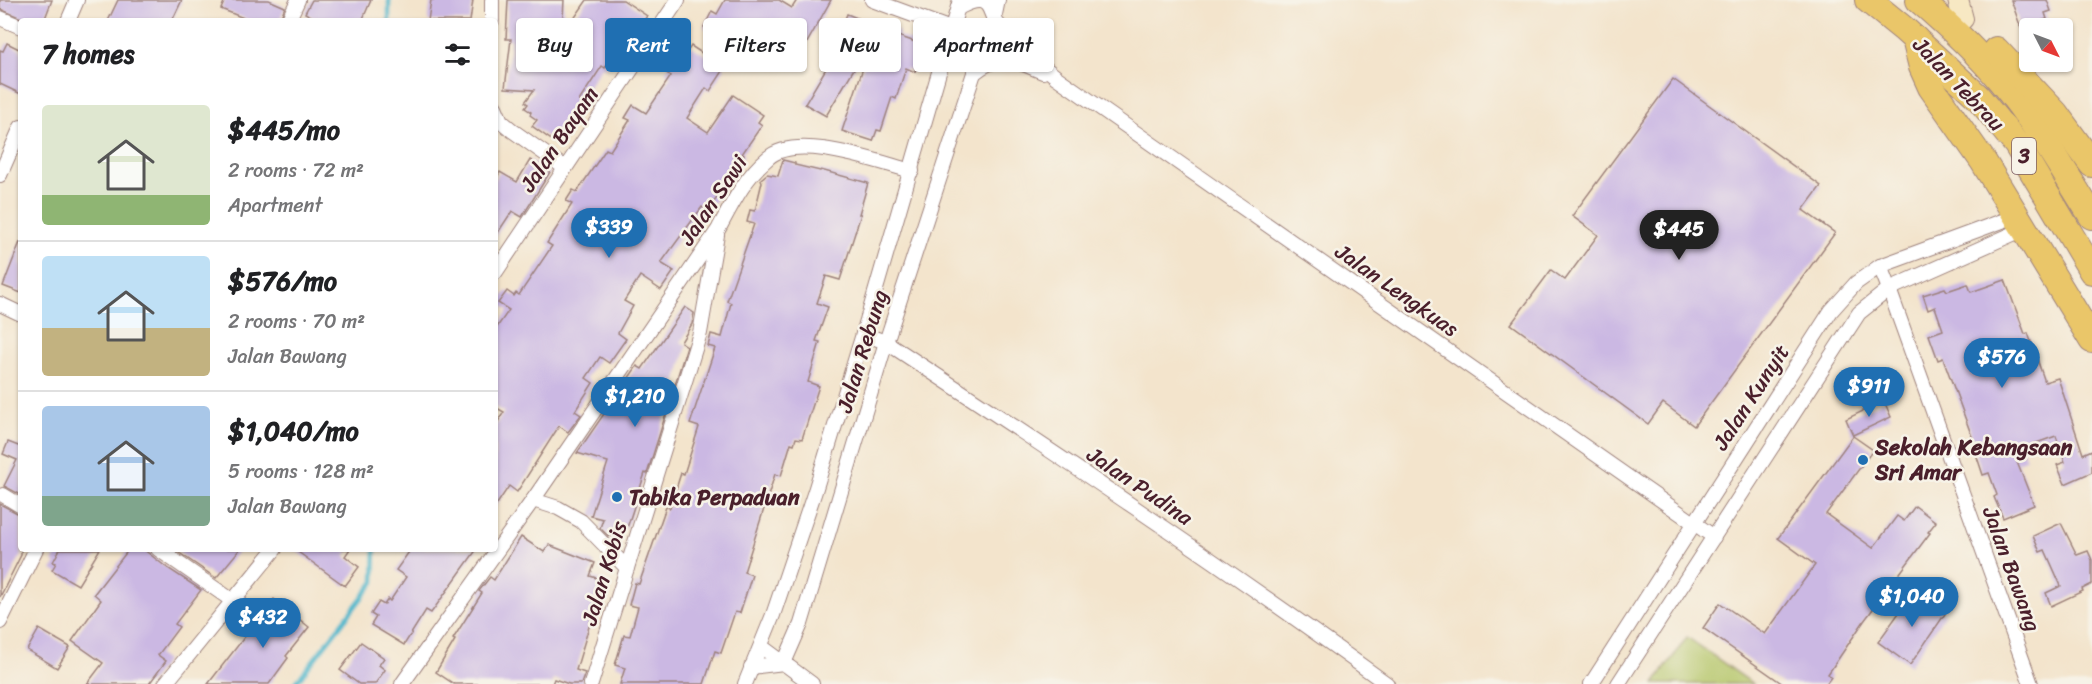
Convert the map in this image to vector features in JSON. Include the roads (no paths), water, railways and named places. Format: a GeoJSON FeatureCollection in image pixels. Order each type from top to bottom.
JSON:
{"type":"FeatureCollection","features":[{"type":"Feature","properties":{"kind":"highway","name":"Jalan Tebrau"},"geometry":{"type":"LineString","coordinates":[[1868,0],[1935,56],[1977,96],[2017,145],[2092,271]]}},
{"type":"Feature","properties":{"kind":"highway","name":"Jalan Tebrau"},"geometry":{"type":"LineString","coordinates":[[1919,0],[1958,17],[2001,81],[2037,128],[2092,216]]}},
{"type":"Feature","properties":{"kind":"highway"},"geometry":{"type":"LineString","coordinates":[[1940,0],[1992,46],[2055,113],[2092,164]]}},
{"type":"Feature","properties":{"kind":"highway"},"geometry":{"type":"LineString","coordinates":[[1915,39],[1922,67],[1931,87],[1983,161],[2092,340]]}},
{"type":"Feature","properties":{"kind":"street"},"geometry":{"type":"LineString","coordinates":[[69,18],[77,0]]}},
{"type":"Feature","properties":{"kind":"street"},"geometry":{"type":"LineString","coordinates":[[289,18],[298,0]]}},
{"type":"Feature","properties":{"kind":"street"},"geometry":{"type":"LineString","coordinates":[[492,0],[492,18]]}},
{"type":"Feature","properties":{"kind":"street","name":"Jalan Bayam"},"geometry":{"type":"LineString","coordinates":[[498,268],[678,0]]}},
{"type":"Feature","properties":{"kind":"street"},"geometry":{"type":"LineString","coordinates":[[872,0],[921,18]]}},
{"type":"Feature","properties":{"kind":"street","name":"Jalan Rebung"},"geometry":{"type":"LineString","coordinates":[[994,18],[998,0]]}},
{"type":"Feature","properties":{"kind":"street","name":"Jalan Lengkuas"},"geometry":{"type":"LineString","coordinates":[[959,4],[981,1],[988,5],[994,18]]}},
{"type":"Feature","properties":{"kind":"street"},"geometry":{"type":"LineString","coordinates":[[0,18],[18,26]]}},
{"type":"Feature","properties":{"kind":"street","name":"Jalan Lengkuas"},"geometry":{"type":"LineString","coordinates":[[974,73],[997,59],[1015,60],[1056,77]]}},
{"type":"Feature","properties":{"kind":"street","name":"Jalan Rebung"},"geometry":{"type":"LineString","coordinates":[[745,684],[762,647],[815,491],[912,171],[939,72]]}},
{"type":"Feature","properties":{"kind":"street","name":"Jalan Lengkuas"},"geometry":{"type":"LineString","coordinates":[[1050,72],[1714,537]]}},
{"type":"Feature","properties":{"kind":"street","name":"Jalan Rebung"},"geometry":{"type":"LineString","coordinates":[[784,663],[801,624],[886,342],[974,73]]}},
{"type":"Feature","properties":{"kind":"street"},"geometry":{"type":"LineString","coordinates":[[498,114],[507,126],[565,168]]}},
{"type":"Feature","properties":{"kind":"street"},"geometry":{"type":"LineString","coordinates":[[0,175],[18,135]]}},
{"type":"Feature","properties":{"kind":"street","name":"Jalan Sawi"},"geometry":{"type":"LineString","coordinates":[[498,548],[718,230],[742,187],[769,156],[780,151],[819,147],[912,171]]}},
{"type":"Feature","properties":{"kind":"street","name":"Jalan Kunyit"},"geometry":{"type":"LineString","coordinates":[[1592,684],[1831,311],[1856,283],[1880,267],[2020,223]]}},
{"type":"Feature","properties":{"kind":"street","name":"Jalan Kunyit"},"geometry":{"type":"LineString","coordinates":[[1618,684],[1859,312],[1889,289],[2020,223]]}},
{"type":"Feature","properties":{"kind":"street","name":"Jalan Kobis"},"geometry":{"type":"LineString","coordinates":[[591,684],[700,333],[718,230]]}},
{"type":"Feature","properties":{"kind":"street","name":"Jalan Bawang"},"geometry":{"type":"LineString","coordinates":[[1880,267],[2031,684]]}},
{"type":"Feature","properties":{"kind":"street"},"geometry":{"type":"LineString","coordinates":[[0,304],[18,313]]}},
{"type":"Feature","properties":{"kind":"street","name":"Jalan Pudina"},"geometry":{"type":"LineString","coordinates":[[863,334],[886,342],[1209,557],[1387,684]]}},
{"type":"Feature","properties":{"kind":"street"},"geometry":{"type":"LineString","coordinates":[[3,495],[18,504]]}},
{"type":"Feature","properties":{"kind":"street"},"geometry":{"type":"LineString","coordinates":[[532,500],[558,507],[581,521],[627,567]]}},
{"type":"Feature","properties":{"kind":"street"},"geometry":{"type":"LineString","coordinates":[[0,622],[6,596],[34,552]]}},
{"type":"Feature","properties":{"kind":"street"},"geometry":{"type":"LineString","coordinates":[[167,552],[233,601]]}},
{"type":"Feature","properties":{"kind":"street"},"geometry":{"type":"LineString","coordinates":[[165,684],[273,552]]}},
{"type":"Feature","properties":{"kind":"street","name":"Jalan Sawi"},"geometry":{"type":"LineString","coordinates":[[402,684],[495,552]]}},
{"type":"Feature","properties":{"kind":"street"},"geometry":{"type":"LineString","coordinates":[[762,647],[812,684]]}},
{"type":"Feature","properties":{"kind":"street"},"geometry":{"type":"LineString","coordinates":[[751,667],[784,663]]}},
{"type":"Feature","properties":{"kind":"waterway"},"geometry":{"type":"LineString","coordinates":[[389,0],[389,18]]}},
{"type":"Feature","properties":{"kind":"waterway"},"geometry":{"type":"LineString","coordinates":[[295,684],[374,582],[375,552]]}},
{"type":"Feature","properties":{"kind":"place","name":"Sekolah Kebangsaan Sri Amar"},"geometry":{"type":"Point","coordinates":[1863,460]}},
{"type":"Feature","properties":{"kind":"place","name":"Tabika Perpaduan"},"geometry":{"type":"Point","coordinates":[617,497]}}]}
